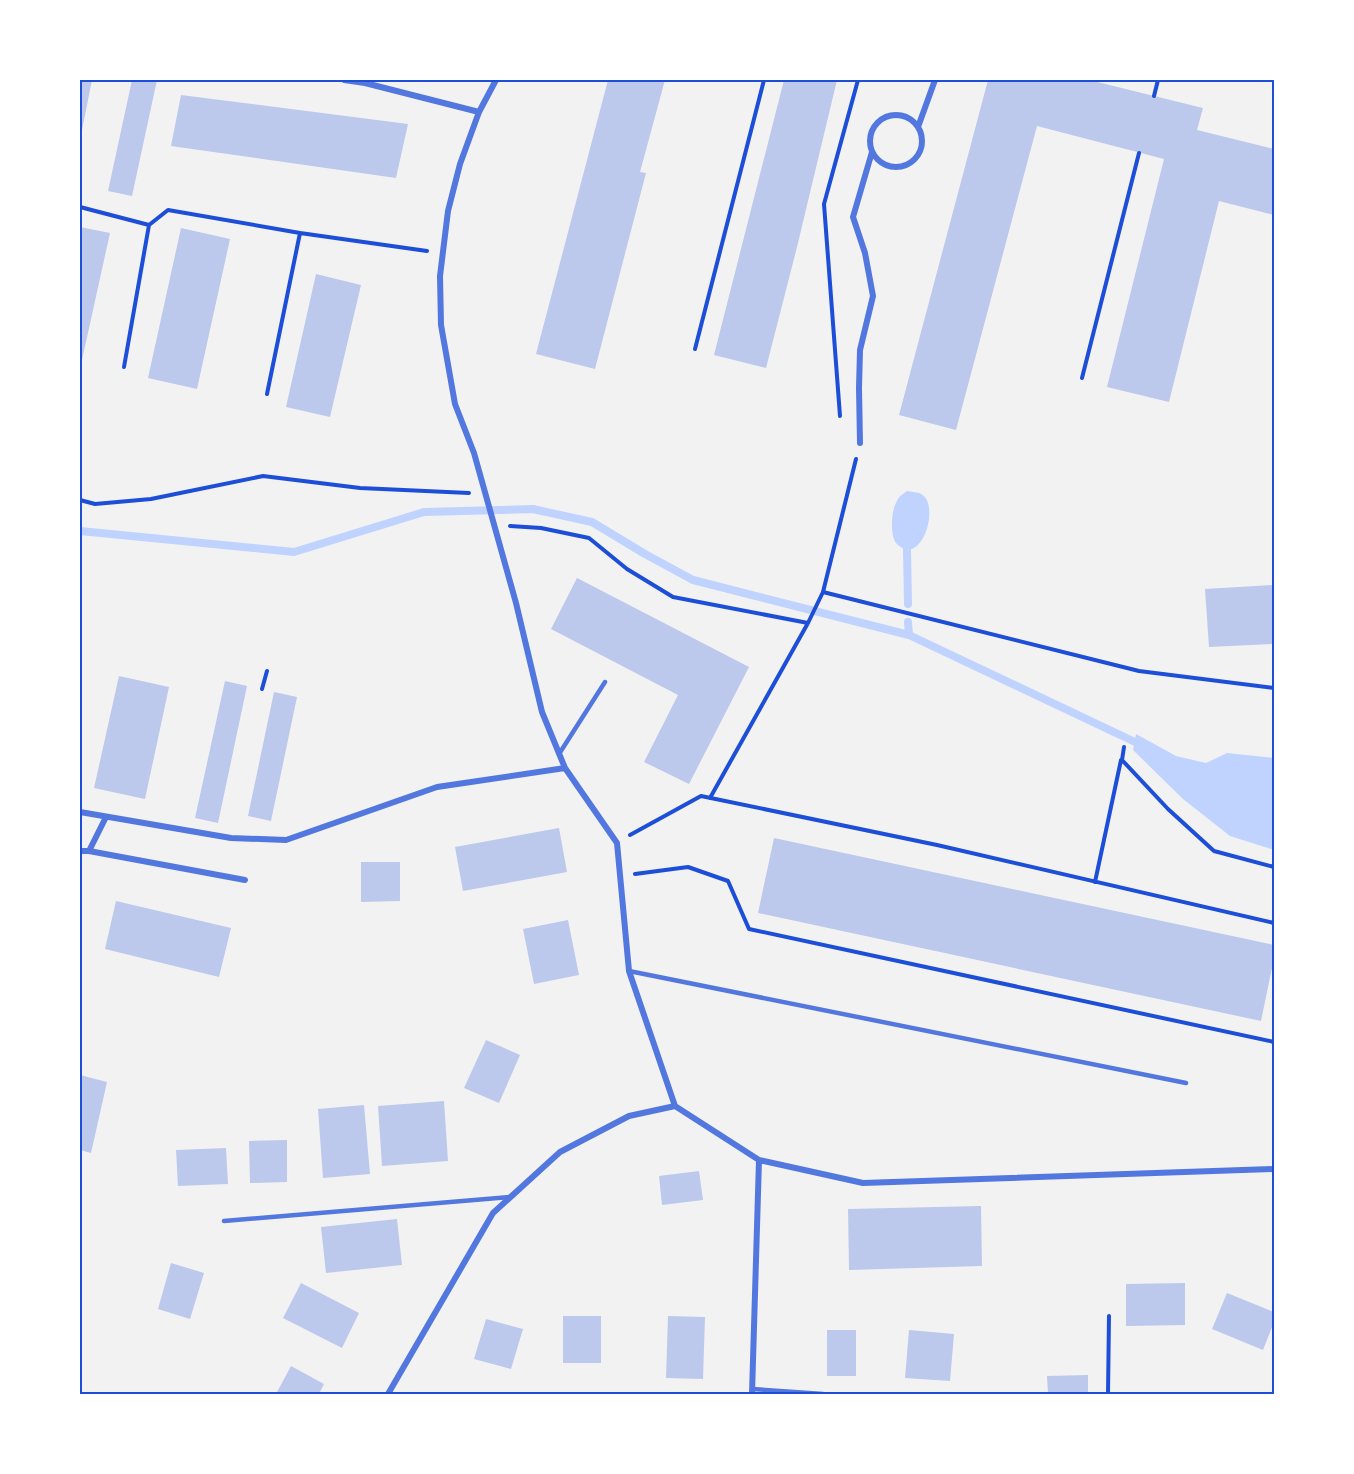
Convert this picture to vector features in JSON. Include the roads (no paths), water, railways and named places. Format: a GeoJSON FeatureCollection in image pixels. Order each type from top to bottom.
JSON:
{"type":"FeatureCollection","features":[{"type":"Feature","properties":{"kind":"street"},"geometry":{"type":"LineString","coordinates":[[344,80],[365,83],[479,112]]}},
{"type":"Feature","properties":{"kind":"street"},"geometry":{"type":"LineString","coordinates":[[496,80],[479,112],[460,164],[448,211],[440,276],[441,325],[455,404],[474,453],[516,603],[542,712],[565,768],[616,843],[629,971],[675,1106],[759,1160],[863,1183],[1275,1169]]}},
{"type":"Feature","properties":{"kind":"street"},"geometry":{"type":"LineString","coordinates":[[918,127],[934,80]]}},
{"type":"Feature","properties":{"kind":"street"},"geometry":{"type":"LineString","coordinates":[[887,116],[904,116],[918,127],[922,143],[920,152],[909,164],[892,167],[877,159],[872,152],[870,135],[879,121],[887,116]]}},
{"type":"Feature","properties":{"kind":"street"},"geometry":{"type":"LineString","coordinates":[[860,443],[860,350],[873,296],[865,254],[853,217],[872,152]]}},
{"type":"Feature","properties":{"kind":"street"},"geometry":{"type":"LineString","coordinates":[[80,812],[231,838],[286,840],[436,787],[565,768]]}},
{"type":"Feature","properties":{"kind":"street"},"geometry":{"type":"LineString","coordinates":[[89,851],[106,817]]}},
{"type":"Feature","properties":{"kind":"street"},"geometry":{"type":"LineString","coordinates":[[80,851],[244,880]]}},
{"type":"Feature","properties":{"kind":"street"},"geometry":{"type":"LineString","coordinates":[[388,1395],[493,1213],[560,1152],[628,1116],[675,1106]]}},
{"type":"Feature","properties":{"kind":"street"},"geometry":{"type":"LineString","coordinates":[[752,1392],[759,1160]]}},
{"type":"Feature","properties":{"kind":"lane"},"geometry":{"type":"LineString","coordinates":[[559,754],[604,682]]}},
{"type":"Feature","properties":{"kind":"lane"},"geometry":{"type":"LineString","coordinates":[[629,971],[1186,1083]]}},
{"type":"Feature","properties":{"kind":"lane"},"geometry":{"type":"LineString","coordinates":[[224,1221],[510,1197]]}},
{"type":"Feature","properties":{"kind":"lane"},"geometry":{"type":"LineString","coordinates":[[752,1392],[823,1395]]}},
{"type":"Feature","properties":{"kind":"water"},"geometry":{"type":"Polygon","coordinates":[[[907,491],[921,494],[927,500],[929,520],[921,541],[915,548],[907,550],[895,541],[892,517],[899,498],[907,491]]]}},
{"type":"Feature","properties":{"kind":"water"},"geometry":{"type":"Polygon","coordinates":[[[1136,734],[1176,756],[1206,763],[1227,753],[1274,758],[1274,850],[1230,836],[1183,799],[1133,750],[1136,734]]]}},
{"type":"Feature","properties":{"kind":"waterway"},"geometry":{"type":"LineString","coordinates":[[80,531],[294,552],[424,512],[533,509],[592,522],[693,580],[909,635],[1135,742]]}},
{"type":"Feature","properties":{"kind":"waterway"},"geometry":{"type":"LineString","coordinates":[[907,550],[908,604]]}},
{"type":"Feature","properties":{"kind":"waterway"},"geometry":{"type":"LineString","coordinates":[[908,622],[909,635]]}}]}
